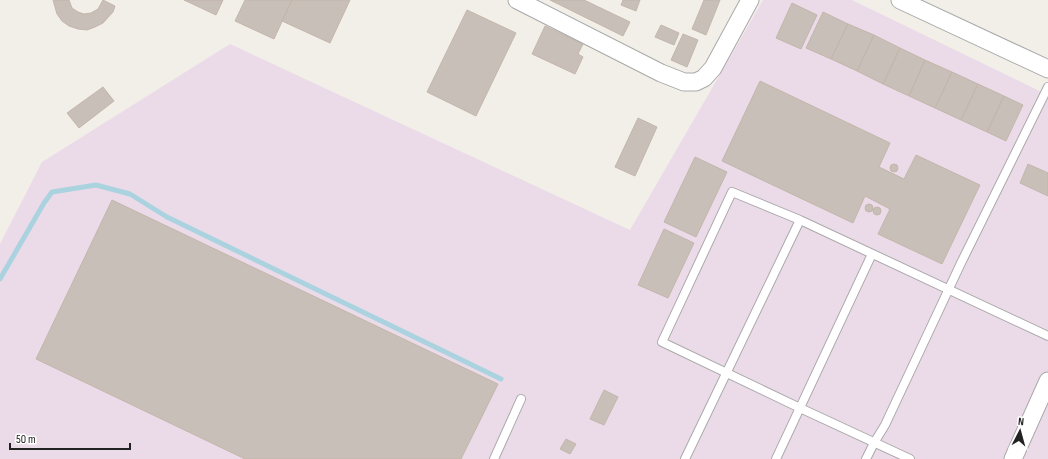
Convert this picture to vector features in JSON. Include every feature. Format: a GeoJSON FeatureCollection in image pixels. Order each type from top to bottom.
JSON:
{"type":"FeatureCollection","features":[{"type":"Feature","properties":{"kind":"street"},"geometry":{"type":"LineString","coordinates":[[517,0],[661,73],[684,82],[696,82],[704,78],[713,68],[750,0]]}},
{"type":"Feature","properties":{"kind":"street"},"geometry":{"type":"LineString","coordinates":[[900,0],[1048,69]]}},
{"type":"Feature","properties":{"kind":"street"},"geometry":{"type":"LineString","coordinates":[[1013,459],[1048,381]]}},
{"type":"Feature","properties":{"kind":"lane"},"geometry":{"type":"LineString","coordinates":[[866,459],[885,425],[961,263],[1048,87]]}},
{"type":"Feature","properties":{"kind":"lane"},"geometry":{"type":"LineString","coordinates":[[910,459],[662,342],[732,192],[800,220],[1048,336]]}},
{"type":"Feature","properties":{"kind":"lane"},"geometry":{"type":"LineString","coordinates":[[685,459],[800,220]]}},
{"type":"Feature","properties":{"kind":"lane"},"geometry":{"type":"LineString","coordinates":[[776,459],[872,254]]}},
{"type":"Feature","properties":{"kind":"lane"},"geometry":{"type":"LineString","coordinates":[[494,459],[521,399]]}},
{"type":"Feature","properties":{"kind":"shaded area"},"geometry":{"type":"Polygon","coordinates":[[[763,0],[852,0],[1048,95],[1048,459],[0,459],[0,244],[42,162],[230,44],[630,230],[763,0]]]}},
{"type":"Feature","properties":{"kind":"building"},"geometry":{"type":"Polygon","coordinates":[[[53,0],[69,0],[72,8],[84,14],[91,13],[98,9],[103,0],[115,6],[113,12],[103,23],[87,30],[69,26],[62,21],[57,14],[53,0]]]}},
{"type":"Feature","properties":{"kind":"building"},"geometry":{"type":"Polygon","coordinates":[[[184,0],[223,0],[216,15],[184,0]]]}},
{"type":"Feature","properties":{"kind":"building"},"geometry":{"type":"Polygon","coordinates":[[[245,0],[292,0],[274,39],[235,21],[245,0]]]}},
{"type":"Feature","properties":{"kind":"building"},"geometry":{"type":"Polygon","coordinates":[[[292,0],[350,0],[330,43],[282,21],[292,0]]]}},
{"type":"Feature","properties":{"kind":"building"},"geometry":{"type":"Polygon","coordinates":[[[550,0],[584,0],[630,22],[623,36],[550,0]]]}},
{"type":"Feature","properties":{"kind":"building"},"geometry":{"type":"Polygon","coordinates":[[[623,0],[640,0],[636,11],[621,5],[623,0]]]}},
{"type":"Feature","properties":{"kind":"building"},"geometry":{"type":"Polygon","coordinates":[[[704,0],[720,0],[706,35],[692,29],[704,0]]]}},
{"type":"Feature","properties":{"kind":"building"},"geometry":{"type":"Polygon","coordinates":[[[792,3],[817,15],[801,49],[776,38],[792,3]]]}},
{"type":"Feature","properties":{"kind":"building"},"geometry":{"type":"Polygon","coordinates":[[[467,10],[516,33],[476,116],[427,92],[467,10]]]}},
{"type":"Feature","properties":{"kind":"building"},"geometry":{"type":"Polygon","coordinates":[[[823,12],[848,24],[831,59],[806,48],[823,12]]]}},
{"type":"Feature","properties":{"kind":"building"},"geometry":{"type":"Polygon","coordinates":[[[848,24],[874,35],[857,71],[831,59],[848,24]]]}},
{"type":"Feature","properties":{"kind":"building"},"geometry":{"type":"Polygon","coordinates":[[[661,25],[679,33],[674,45],[655,37],[661,25]]]}},
{"type":"Feature","properties":{"kind":"building"},"geometry":{"type":"Polygon","coordinates":[[[545,26],[583,44],[578,54],[583,57],[575,74],[532,54],[545,26]]]}},
{"type":"Feature","properties":{"kind":"building"},"geometry":{"type":"Polygon","coordinates":[[[683,34],[698,40],[687,67],[671,60],[683,34]]]}},
{"type":"Feature","properties":{"kind":"building"},"geometry":{"type":"Polygon","coordinates":[[[874,35],[900,48],[883,84],[857,71],[874,35]]]}},
{"type":"Feature","properties":{"kind":"building"},"geometry":{"type":"Polygon","coordinates":[[[900,48],[925,60],[909,96],[883,84],[900,48]]]}},
{"type":"Feature","properties":{"kind":"building"},"geometry":{"type":"Polygon","coordinates":[[[925,60],[952,72],[935,108],[909,96],[925,60]]]}},
{"type":"Feature","properties":{"kind":"building"},"geometry":{"type":"Polygon","coordinates":[[[952,72],[978,84],[961,120],[935,108],[952,72]]]}},
{"type":"Feature","properties":{"kind":"building"},"geometry":{"type":"Polygon","coordinates":[[[760,81],[890,143],[879,167],[904,179],[916,155],[980,185],[942,264],[878,234],[890,209],[865,196],[853,223],[722,161],[760,81]]]}},
{"type":"Feature","properties":{"kind":"building"},"geometry":{"type":"Polygon","coordinates":[[[978,84],[1004,96],[987,132],[961,120],[978,84]]]}},
{"type":"Feature","properties":{"kind":"building"},"geometry":{"type":"Polygon","coordinates":[[[103,87],[114,101],[79,128],[67,113],[103,87]]]}},
{"type":"Feature","properties":{"kind":"building"},"geometry":{"type":"Polygon","coordinates":[[[1004,96],[1023,105],[1006,141],[987,132],[1004,96]]]}},
{"type":"Feature","properties":{"kind":"building"},"geometry":{"type":"Polygon","coordinates":[[[638,118],[657,127],[635,176],[615,167],[638,118]]]}},
{"type":"Feature","properties":{"kind":"building"},"geometry":{"type":"Polygon","coordinates":[[[695,157],[727,172],[696,237],[664,222],[695,157]]]}},
{"type":"Feature","properties":{"kind":"building"},"geometry":{"type":"Polygon","coordinates":[[[892,164],[896,164],[898,168],[896,172],[892,172],[890,170],[890,166],[892,164]]]}},
{"type":"Feature","properties":{"kind":"building"},"geometry":{"type":"Polygon","coordinates":[[[1028,164],[1048,173],[1048,196],[1020,183],[1028,164]]]}},
{"type":"Feature","properties":{"kind":"building"},"geometry":{"type":"Polygon","coordinates":[[[112,200],[498,384],[461,459],[245,459],[36,359],[112,200]]]}},
{"type":"Feature","properties":{"kind":"building"},"geometry":{"type":"Polygon","coordinates":[[[867,204],[871,204],[873,208],[871,212],[867,212],[865,210],[865,206],[867,204]]]}},
{"type":"Feature","properties":{"kind":"building"},"geometry":{"type":"Polygon","coordinates":[[[875,207],[879,207],[881,211],[879,215],[875,215],[873,213],[873,209],[875,207]]]}},
{"type":"Feature","properties":{"kind":"building"},"geometry":{"type":"Polygon","coordinates":[[[664,229],[694,243],[668,298],[638,285],[664,229]]]}},
{"type":"Feature","properties":{"kind":"building"},"geometry":{"type":"Polygon","coordinates":[[[604,390],[618,397],[604,425],[590,419],[604,390]]]}},
{"type":"Feature","properties":{"kind":"building"},"geometry":{"type":"Polygon","coordinates":[[[566,439],[576,444],[570,454],[560,449],[566,439]]]}},
{"type":"Feature","properties":{"kind":"waterway"},"geometry":{"type":"LineString","coordinates":[[0,279],[44,203],[52,192],[96,185],[130,194],[167,217],[501,379]]}}]}
